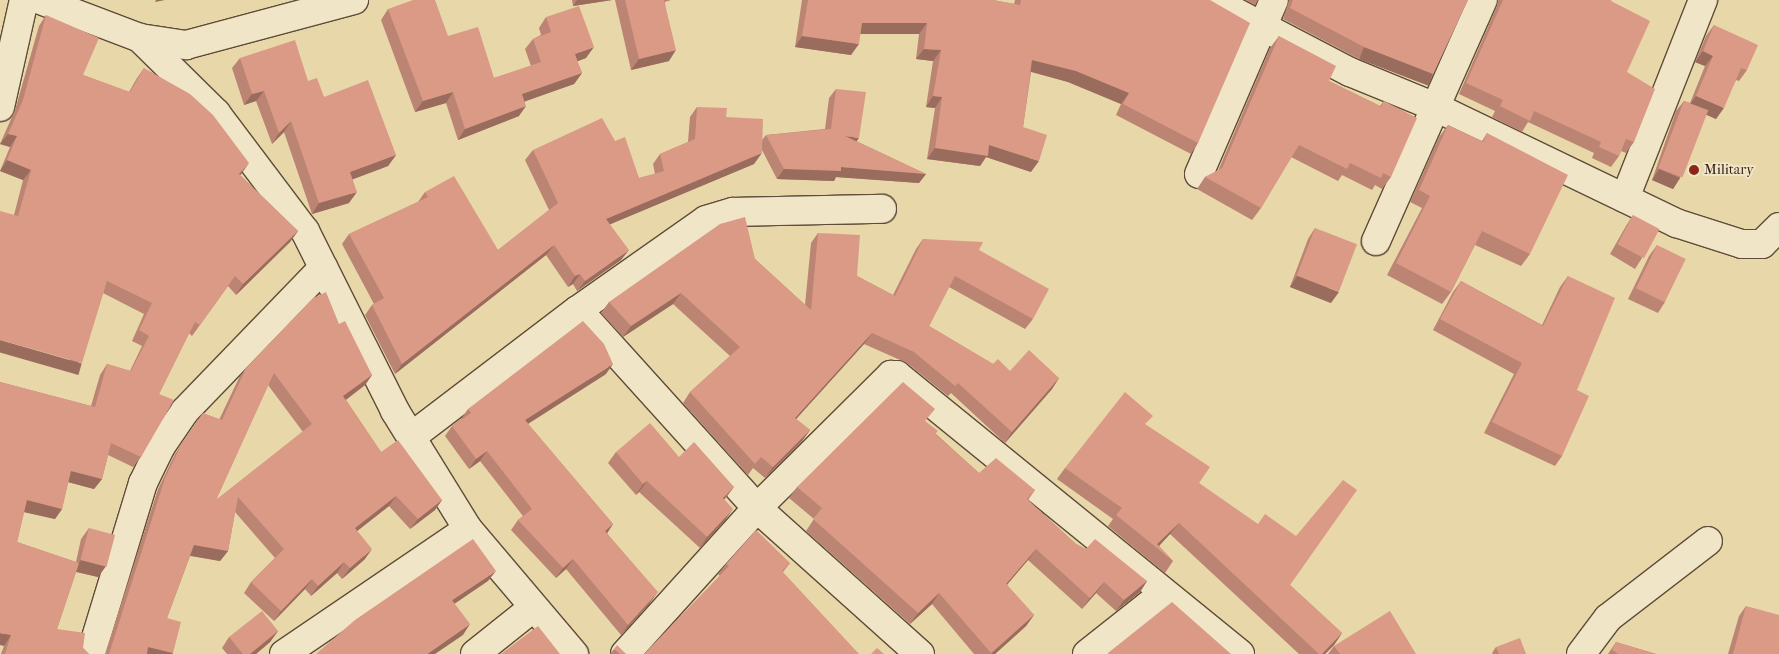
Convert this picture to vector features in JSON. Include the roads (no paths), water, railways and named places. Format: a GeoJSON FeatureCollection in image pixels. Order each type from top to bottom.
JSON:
{"type":"FeatureCollection","features":[{"type":"Feature","properties":{"kind":"street"},"geometry":{"type":"LineString","coordinates":[[0,107],[24,0]]}},
{"type":"Feature","properties":{"kind":"street"},"geometry":{"type":"LineString","coordinates":[[40,0],[140,38],[186,45],[354,0]]}},
{"type":"Feature","properties":{"kind":"street"},"geometry":{"type":"LineString","coordinates":[[1212,0],[1269,12],[1350,72],[1433,106],[1676,223],[1742,244],[1762,244],[1779,227]]}},
{"type":"Feature","properties":{"kind":"street"},"geometry":{"type":"LineString","coordinates":[[1376,242],[1433,106],[1483,0]]}},
{"type":"Feature","properties":{"kind":"street"},"geometry":{"type":"LineString","coordinates":[[1625,198],[1703,0]]}},
{"type":"Feature","properties":{"kind":"street"},"geometry":{"type":"LineString","coordinates":[[1199,174],[1269,12]]}},
{"type":"Feature","properties":{"kind":"street"},"geometry":{"type":"LineString","coordinates":[[140,38],[216,113],[305,231],[411,437],[468,529],[574,654]]}},
{"type":"Feature","properties":{"kind":"street"},"geometry":{"type":"LineString","coordinates":[[411,437],[578,310],[706,220],[733,212],[882,209]]}},
{"type":"Feature","properties":{"kind":"street"},"geometry":{"type":"LineString","coordinates":[[91,654],[143,483],[161,446],[185,411],[323,268]]}},
{"type":"Feature","properties":{"kind":"street"},"geometry":{"type":"LineString","coordinates":[[578,310],[756,508],[920,654]]}},
{"type":"Feature","properties":{"kind":"street"},"geometry":{"type":"LineString","coordinates":[[625,654],[756,508],[886,377],[897,375],[1240,654]]}},
{"type":"Feature","properties":{"kind":"street"},"geometry":{"type":"LineString","coordinates":[[284,654],[468,529]]}},
{"type":"Feature","properties":{"kind":"street"},"geometry":{"type":"LineString","coordinates":[[1580,654],[1608,618],[1708,541]]}},
{"type":"Feature","properties":{"kind":"street"},"geometry":{"type":"LineString","coordinates":[[1087,654],[1164,593]]}},
{"type":"Feature","properties":{"kind":"street"},"geometry":{"type":"LineString","coordinates":[[475,654],[534,607]]}},
{"type":"Feature","properties":{"kind":"place","name":"Military"},"geometry":{"type":"Point","coordinates":[1694,170]}}]}
